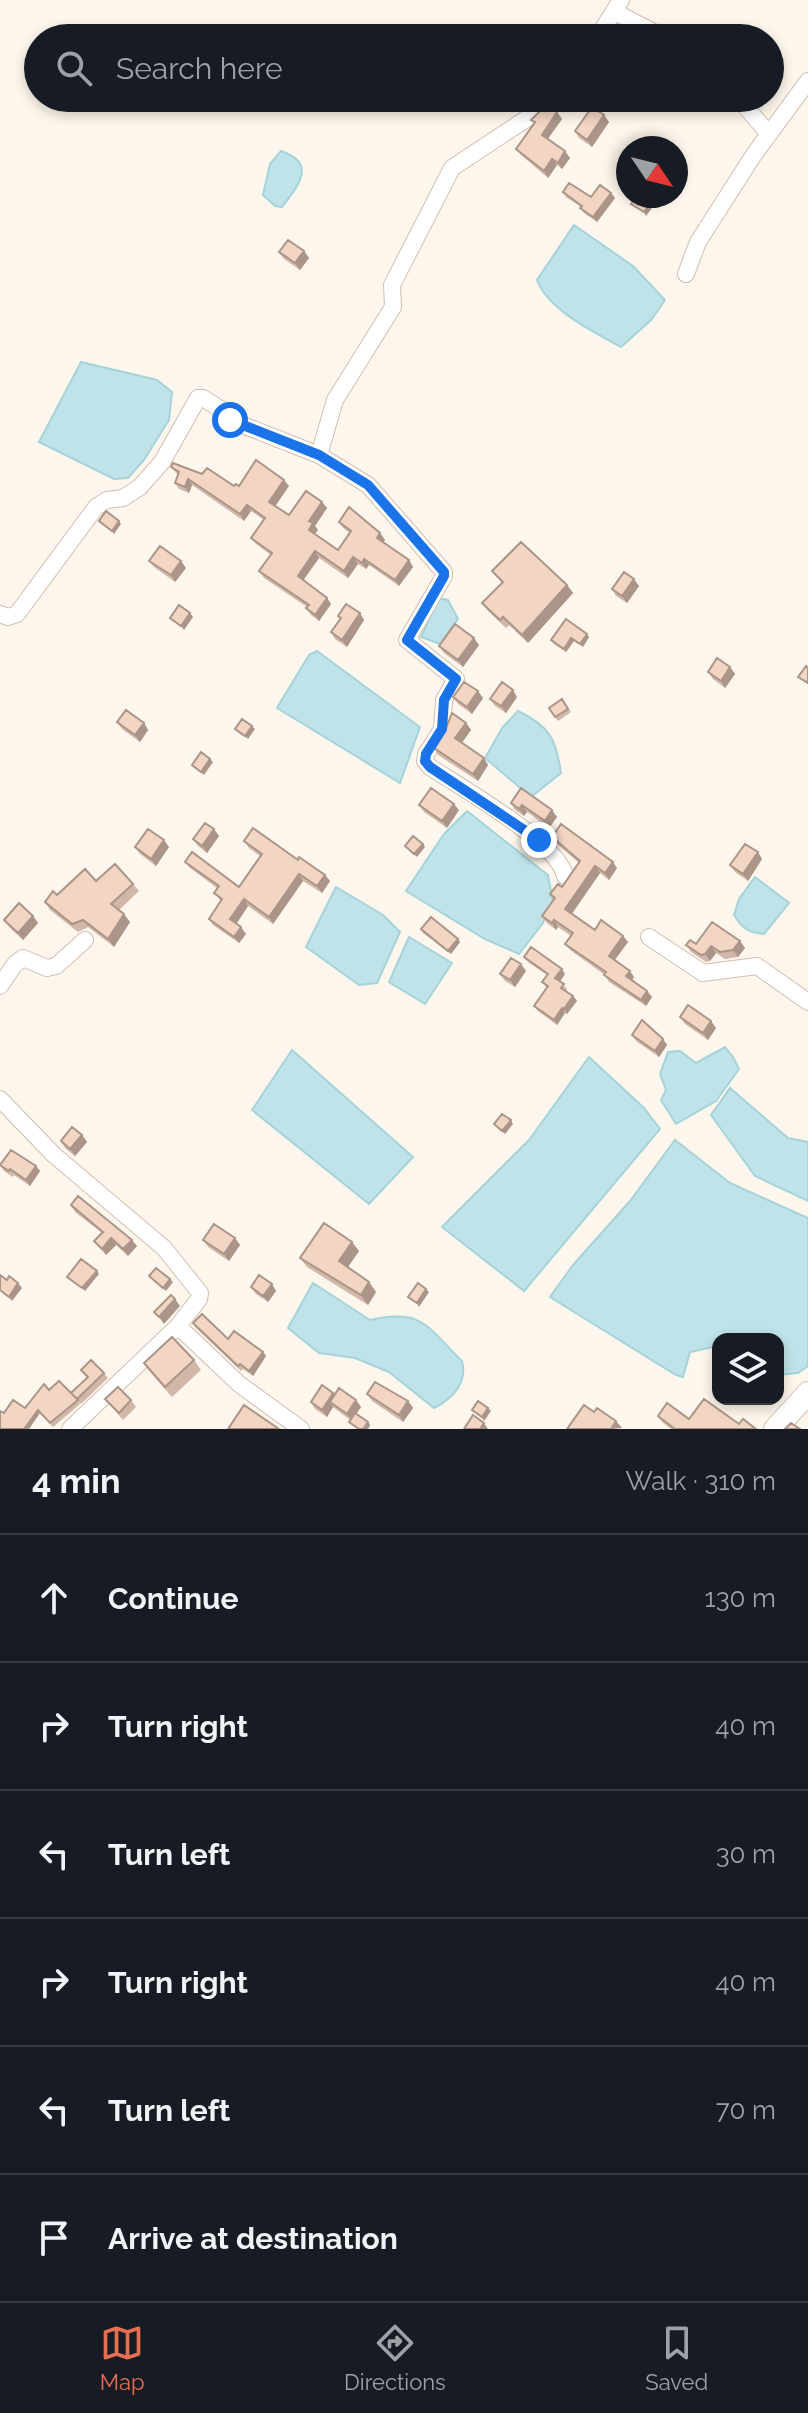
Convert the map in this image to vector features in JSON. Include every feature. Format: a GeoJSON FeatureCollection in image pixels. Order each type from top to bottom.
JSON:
{"type":"FeatureCollection","features":[{"type":"Feature","properties":{"kind":"main road"},"geometry":{"type":"LineString","coordinates":[[775,1429],[808,1393]]}},
{"type":"Feature","properties":{"kind":"street"},"geometry":{"type":"LineString","coordinates":[[606,24],[618,6],[644,24]]}},
{"type":"Feature","properties":{"kind":"street"},"geometry":{"type":"LineString","coordinates":[[686,274],[698,242],[808,81]]}},
{"type":"Feature","properties":{"kind":"street"},"geometry":{"type":"LineString","coordinates":[[319,455],[335,400],[393,307],[392,285],[452,168],[535,112]]}},
{"type":"Feature","properties":{"kind":"street"},"geometry":{"type":"LineString","coordinates":[[750,112],[769,134]]}},
{"type":"Feature","properties":{"kind":"street"},"geometry":{"type":"LineString","coordinates":[[0,614],[8,617],[17,614],[96,507],[107,500],[123,498],[140,487],[162,462],[198,398],[203,398],[222,410],[230,420],[319,455],[368,485],[444,572],[407,640],[456,679],[444,700],[442,729],[426,754],[425,761],[539,840],[558,860],[565,876]]}},
{"type":"Feature","properties":{"kind":"street"},"geometry":{"type":"LineString","coordinates":[[649,937],[703,973],[757,966],[808,1002]]}},
{"type":"Feature","properties":{"kind":"street"},"geometry":{"type":"LineString","coordinates":[[0,986],[23,958],[47,968],[56,966],[85,940]]}},
{"type":"Feature","properties":{"kind":"street"},"geometry":{"type":"LineString","coordinates":[[0,1099],[54,1155],[164,1248],[200,1293],[199,1299],[178,1326],[70,1429]]}},
{"type":"Feature","properties":{"kind":"street"},"geometry":{"type":"LineString","coordinates":[[178,1326],[239,1384],[301,1429]]}},
{"type":"Feature","properties":{"kind":"water"},"geometry":{"type":"Polygon","coordinates":[[[281,151],[292,156],[302,168],[299,183],[282,207],[275,206],[263,195],[270,164],[281,151]]]}},
{"type":"Feature","properties":{"kind":"water"},"geometry":{"type":"Polygon","coordinates":[[[574,225],[633,266],[665,300],[651,320],[621,347],[561,310],[537,280],[574,225]]]}},
{"type":"Feature","properties":{"kind":"water"},"geometry":{"type":"Polygon","coordinates":[[[81,362],[157,380],[172,392],[169,420],[144,460],[128,478],[114,479],[39,442],[81,362]]]}},
{"type":"Feature","properties":{"kind":"water"},"geometry":{"type":"Polygon","coordinates":[[[439,598],[448,600],[458,619],[440,644],[421,637],[439,598]]]}},
{"type":"Feature","properties":{"kind":"water"},"geometry":{"type":"Polygon","coordinates":[[[317,651],[420,727],[400,783],[277,708],[309,655],[317,651]]]}},
{"type":"Feature","properties":{"kind":"water"},"geometry":{"type":"Polygon","coordinates":[[[518,711],[537,722],[549,734],[557,751],[561,773],[531,797],[485,758],[502,728],[518,711]]]}},
{"type":"Feature","properties":{"kind":"water"},"geometry":{"type":"Polygon","coordinates":[[[467,811],[548,875],[553,901],[543,923],[519,954],[485,939],[406,891],[444,834],[467,811]]]}},
{"type":"Feature","properties":{"kind":"water"},"geometry":{"type":"Polygon","coordinates":[[[755,877],[789,903],[764,934],[746,929],[734,915],[739,899],[755,877]]]}},
{"type":"Feature","properties":{"kind":"water"},"geometry":{"type":"Polygon","coordinates":[[[336,887],[383,915],[400,932],[377,983],[359,985],[306,947],[336,887]]]}},
{"type":"Feature","properties":{"kind":"water"},"geometry":{"type":"Polygon","coordinates":[[[409,937],[452,963],[425,1004],[389,982],[409,937]]]}},
{"type":"Feature","properties":{"kind":"water"},"geometry":{"type":"Polygon","coordinates":[[[725,1047],[739,1069],[716,1101],[676,1124],[661,1100],[666,1090],[660,1074],[668,1052],[680,1051],[696,1063],[725,1047]]]}},
{"type":"Feature","properties":{"kind":"water"},"geometry":{"type":"Polygon","coordinates":[[[292,1050],[413,1157],[369,1204],[252,1110],[292,1050]]]}},
{"type":"Feature","properties":{"kind":"water"},"geometry":{"type":"Polygon","coordinates":[[[589,1057],[644,1108],[660,1129],[524,1291],[442,1227],[529,1140],[589,1057]]]}},
{"type":"Feature","properties":{"kind":"water"},"geometry":{"type":"Polygon","coordinates":[[[730,1088],[788,1138],[808,1142],[808,1201],[755,1176],[711,1115],[730,1088]]]}},
{"type":"Feature","properties":{"kind":"water"},"geometry":{"type":"Polygon","coordinates":[[[675,1140],[730,1183],[808,1218],[808,1366],[798,1373],[784,1374],[784,1333],[712,1333],[712,1347],[690,1352],[683,1377],[550,1297],[573,1265],[630,1201],[675,1140]]]}},
{"type":"Feature","properties":{"kind":"water"},"geometry":{"type":"Polygon","coordinates":[[[313,1283],[370,1320],[402,1317],[423,1323],[462,1361],[463,1376],[457,1389],[434,1408],[389,1372],[355,1358],[319,1353],[288,1328],[313,1283]]]}},
{"type":"Feature","properties":{"kind":"building"},"geometry":{"type":"Polygon","coordinates":[[[539,112],[557,112],[542,135],[565,151],[558,163],[552,159],[544,171],[516,149],[535,122],[531,120],[539,112]]]}},
{"type":"Feature","properties":{"kind":"building"},"geometry":{"type":"Polygon","coordinates":[[[588,112],[604,115],[587,140],[575,131],[588,112]]]}},
{"type":"Feature","properties":{"kind":"building"},"geometry":{"type":"Polygon","coordinates":[[[569,183],[591,197],[600,185],[611,193],[593,217],[563,192],[569,183]]]}},
{"type":"Feature","properties":{"kind":"building"},"geometry":{"type":"Polygon","coordinates":[[[288,240],[304,251],[295,263],[279,252],[288,240]]]}},
{"type":"Feature","properties":{"kind":"building"},"geometry":{"type":"Polygon","coordinates":[[[256,460],[284,480],[269,502],[289,515],[306,491],[322,502],[309,521],[313,523],[309,530],[338,550],[351,531],[339,522],[349,507],[380,533],[377,538],[409,560],[395,580],[364,559],[362,563],[353,557],[344,571],[315,551],[298,576],[327,598],[315,615],[306,608],[309,605],[259,571],[272,553],[251,538],[265,518],[247,505],[240,514],[188,479],[185,487],[175,483],[179,472],[171,467],[173,463],[202,474],[207,468],[234,486],[239,486],[256,460]]]}},
{"type":"Feature","properties":{"kind":"building"},"geometry":{"type":"Polygon","coordinates":[[[106,511],[119,521],[112,531],[99,521],[106,511]]]}},
{"type":"Feature","properties":{"kind":"building"},"geometry":{"type":"Polygon","coordinates":[[[521,542],[567,585],[522,635],[482,603],[503,582],[492,571],[521,542]]]}},
{"type":"Feature","properties":{"kind":"building"},"geometry":{"type":"Polygon","coordinates":[[[160,546],[181,561],[171,575],[149,561],[160,546]]]}},
{"type":"Feature","properties":{"kind":"building"},"geometry":{"type":"Polygon","coordinates":[[[624,572],[634,579],[622,596],[612,589],[624,572]]]}},
{"type":"Feature","properties":{"kind":"building"},"geometry":{"type":"Polygon","coordinates":[[[346,604],[360,613],[342,640],[331,632],[346,604]]]}},
{"type":"Feature","properties":{"kind":"building"},"geometry":{"type":"Polygon","coordinates":[[[179,605],[190,613],[181,626],[170,618],[179,605]]]}},
{"type":"Feature","properties":{"kind":"building"},"geometry":{"type":"Polygon","coordinates":[[[566,619],[587,634],[580,644],[571,638],[564,649],[551,640],[566,619]]]}},
{"type":"Feature","properties":{"kind":"building"},"geometry":{"type":"Polygon","coordinates":[[[455,624],[474,638],[458,660],[439,646],[455,624]]]}},
{"type":"Feature","properties":{"kind":"building"},"geometry":{"type":"Polygon","coordinates":[[[717,658],[730,667],[721,681],[708,672],[717,658]]]}},
{"type":"Feature","properties":{"kind":"building"},"geometry":{"type":"Polygon","coordinates":[[[806,666],[808,668],[808,683],[798,677],[806,666]]]}},
{"type":"Feature","properties":{"kind":"building"},"geometry":{"type":"Polygon","coordinates":[[[464,682],[478,691],[467,707],[453,697],[464,682]]]}},
{"type":"Feature","properties":{"kind":"building"},"geometry":{"type":"Polygon","coordinates":[[[502,682],[513,690],[501,706],[490,699],[502,682]]]}},
{"type":"Feature","properties":{"kind":"building"},"geometry":{"type":"Polygon","coordinates":[[[562,699],[568,709],[555,717],[549,708],[562,699]]]}},
{"type":"Feature","properties":{"kind":"building"},"geometry":{"type":"Polygon","coordinates":[[[126,710],[144,723],[135,735],[117,722],[126,710]]]}},
{"type":"Feature","properties":{"kind":"building"},"geometry":{"type":"Polygon","coordinates":[[[452,713],[466,723],[455,738],[484,758],[473,774],[434,748],[452,713]]]}},
{"type":"Feature","properties":{"kind":"building"},"geometry":{"type":"Polygon","coordinates":[[[242,719],[252,726],[245,736],[235,729],[242,719]]]}},
{"type":"Feature","properties":{"kind":"building"},"geometry":{"type":"Polygon","coordinates":[[[201,752],[210,759],[201,772],[192,765],[201,752]]]}},
{"type":"Feature","properties":{"kind":"building"},"geometry":{"type":"Polygon","coordinates":[[[431,788],[454,804],[442,821],[419,805],[431,788]]]}},
{"type":"Feature","properties":{"kind":"building"},"geometry":{"type":"Polygon","coordinates":[[[521,788],[552,810],[545,821],[522,805],[519,809],[511,803],[521,788]]]}},
{"type":"Feature","properties":{"kind":"building"},"geometry":{"type":"Polygon","coordinates":[[[205,823],[214,829],[202,846],[193,839],[205,823]]]}},
{"type":"Feature","properties":{"kind":"building"},"geometry":{"type":"Polygon","coordinates":[[[561,824],[613,862],[605,873],[595,866],[565,909],[595,930],[601,920],[623,936],[609,956],[630,971],[626,976],[647,991],[641,1000],[565,944],[573,933],[542,916],[555,898],[550,894],[558,884],[562,887],[580,861],[552,837],[561,824]]]}},
{"type":"Feature","properties":{"kind":"building"},"geometry":{"type":"Polygon","coordinates":[[[253,828],[325,875],[317,886],[299,874],[269,917],[244,899],[230,919],[241,927],[234,937],[209,919],[222,899],[214,893],[219,886],[185,862],[192,852],[239,887],[262,854],[244,841],[253,828]]]}},
{"type":"Feature","properties":{"kind":"building"},"geometry":{"type":"Polygon","coordinates":[[[148,829],[164,840],[151,859],[135,847],[148,829]]]}},
{"type":"Feature","properties":{"kind":"building"},"geometry":{"type":"Polygon","coordinates":[[[413,836],[423,844],[414,854],[405,846],[413,836]]]}},
{"type":"Feature","properties":{"kind":"building"},"geometry":{"type":"Polygon","coordinates":[[[745,844],[758,852],[743,874],[730,865],[745,844]]]}},
{"type":"Feature","properties":{"kind":"building"},"geometry":{"type":"Polygon","coordinates":[[[115,864],[133,884],[111,904],[124,914],[108,939],[83,920],[72,924],[45,902],[53,891],[57,895],[85,869],[96,881],[115,864]]]}},
{"type":"Feature","properties":{"kind":"building"},"geometry":{"type":"Polygon","coordinates":[[[19,903],[33,916],[18,933],[4,920],[19,903]]]}},
{"type":"Feature","properties":{"kind":"building"},"geometry":{"type":"Polygon","coordinates":[[[431,917],[458,939],[448,951],[421,929],[431,917]]]}},
{"type":"Feature","properties":{"kind":"building"},"geometry":{"type":"Polygon","coordinates":[[[712,922],[740,941],[733,950],[720,952],[711,946],[701,955],[686,945],[690,940],[696,944],[712,922]]]}},
{"type":"Feature","properties":{"kind":"building"},"geometry":{"type":"Polygon","coordinates":[[[531,947],[562,969],[555,978],[564,984],[561,988],[573,996],[554,1020],[534,1006],[548,986],[542,982],[548,974],[524,957],[531,947]]]}},
{"type":"Feature","properties":{"kind":"building"},"geometry":{"type":"Polygon","coordinates":[[[511,958],[521,964],[510,980],[500,974],[511,958]]]}},
{"type":"Feature","properties":{"kind":"building"},"geometry":{"type":"Polygon","coordinates":[[[688,1005],[711,1021],[703,1033],[680,1017],[688,1005]]]}},
{"type":"Feature","properties":{"kind":"building"},"geometry":{"type":"Polygon","coordinates":[[[642,1020],[663,1039],[655,1051],[632,1035],[642,1020]]]}},
{"type":"Feature","properties":{"kind":"building"},"geometry":{"type":"Polygon","coordinates":[[[502,1114],[511,1120],[502,1131],[494,1124],[502,1114]]]}},
{"type":"Feature","properties":{"kind":"building"},"geometry":{"type":"Polygon","coordinates":[[[72,1127],[82,1135],[70,1149],[61,1141],[72,1127]]]}},
{"type":"Feature","properties":{"kind":"building"},"geometry":{"type":"Polygon","coordinates":[[[11,1150],[36,1166],[26,1180],[0,1165],[11,1150]]]}},
{"type":"Feature","properties":{"kind":"building"},"geometry":{"type":"Polygon","coordinates":[[[78,1196],[132,1240],[123,1249],[111,1238],[102,1249],[94,1241],[103,1232],[71,1205],[78,1196]]]}},
{"type":"Feature","properties":{"kind":"building"},"geometry":{"type":"Polygon","coordinates":[[[324,1223],[352,1242],[339,1261],[369,1282],[361,1295],[300,1258],[324,1223]]]}},
{"type":"Feature","properties":{"kind":"building"},"geometry":{"type":"Polygon","coordinates":[[[214,1224],[235,1238],[224,1254],[203,1240],[214,1224]]]}},
{"type":"Feature","properties":{"kind":"building"},"geometry":{"type":"Polygon","coordinates":[[[81,1259],[97,1271],[82,1288],[67,1277],[81,1259]]]}},
{"type":"Feature","properties":{"kind":"building"},"geometry":{"type":"Polygon","coordinates":[[[156,1268],[170,1279],[163,1288],[149,1276],[156,1268]]]}},
{"type":"Feature","properties":{"kind":"building"},"geometry":{"type":"Polygon","coordinates":[[[0,1275],[7,1280],[9,1276],[18,1283],[9,1297],[0,1290],[0,1275]]]}},
{"type":"Feature","properties":{"kind":"building"},"geometry":{"type":"Polygon","coordinates":[[[259,1275],[272,1284],[263,1296],[251,1287],[259,1275]]]}},
{"type":"Feature","properties":{"kind":"building"},"geometry":{"type":"Polygon","coordinates":[[[418,1283],[426,1289],[417,1303],[408,1297],[418,1283]]]}},
{"type":"Feature","properties":{"kind":"building"},"geometry":{"type":"Polygon","coordinates":[[[171,1295],[175,1299],[159,1317],[154,1312],[171,1295]]]}},
{"type":"Feature","properties":{"kind":"building"},"geometry":{"type":"Polygon","coordinates":[[[202,1314],[228,1339],[234,1331],[263,1352],[249,1371],[240,1364],[238,1366],[193,1323],[202,1314]]]}},
{"type":"Feature","properties":{"kind":"building"},"geometry":{"type":"Polygon","coordinates":[[[172,1337],[194,1360],[165,1387],[144,1363],[172,1337]]]}},
{"type":"Feature","properties":{"kind":"building"},"geometry":{"type":"Polygon","coordinates":[[[91,1360],[104,1373],[77,1399],[71,1393],[88,1377],[81,1370],[91,1360]]]}},
{"type":"Feature","properties":{"kind":"building"},"geometry":{"type":"Polygon","coordinates":[[[59,1381],[78,1400],[50,1423],[38,1410],[24,1429],[0,1429],[0,1411],[4,1413],[13,1400],[25,1408],[44,1384],[49,1390],[59,1381]]]}},
{"type":"Feature","properties":{"kind":"building"},"geometry":{"type":"Polygon","coordinates":[[[375,1382],[408,1401],[399,1415],[367,1394],[375,1382]]]}},
{"type":"Feature","properties":{"kind":"building"},"geometry":{"type":"Polygon","coordinates":[[[322,1385],[333,1393],[322,1410],[311,1402],[322,1385]]]}},
{"type":"Feature","properties":{"kind":"building"},"geometry":{"type":"Polygon","coordinates":[[[118,1387],[131,1400],[119,1413],[105,1399],[118,1387]]]}},
{"type":"Feature","properties":{"kind":"building"},"geometry":{"type":"Polygon","coordinates":[[[339,1388],[356,1400],[347,1414],[330,1402],[339,1388]]]}},
{"type":"Feature","properties":{"kind":"building"},"geometry":{"type":"Polygon","coordinates":[[[704,1399],[739,1424],[743,1419],[756,1429],[675,1429],[658,1416],[667,1403],[689,1419],[704,1399]]]}},
{"type":"Feature","properties":{"kind":"building"},"geometry":{"type":"Polygon","coordinates":[[[478,1401],[488,1408],[482,1417],[472,1410],[478,1401]]]}},
{"type":"Feature","properties":{"kind":"building"},"geometry":{"type":"Polygon","coordinates":[[[244,1405],[279,1429],[228,1429],[244,1405]]]}},
{"type":"Feature","properties":{"kind":"building"},"geometry":{"type":"Polygon","coordinates":[[[584,1405],[594,1412],[597,1408],[616,1421],[611,1429],[567,1429],[584,1405]]]}},
{"type":"Feature","properties":{"kind":"building"},"geometry":{"type":"Polygon","coordinates":[[[355,1413],[368,1422],[363,1429],[349,1422],[355,1413]]]}},
{"type":"Feature","properties":{"kind":"building"},"geometry":{"type":"Polygon","coordinates":[[[473,1415],[484,1423],[480,1429],[464,1429],[473,1415]]]}},
{"type":"Feature","properties":{"kind":"building"},"geometry":{"type":"Polygon","coordinates":[[[791,1423],[800,1429],[785,1429],[791,1423]]]}},
{"type":"Feature","properties":{"kind":"route"},"geometry":{"type":"LineString","coordinates":[[230,420],[319,455],[368,485],[444,572],[407,640],[456,677],[444,700],[442,729],[430,746],[425,761],[539,840]]}}]}
